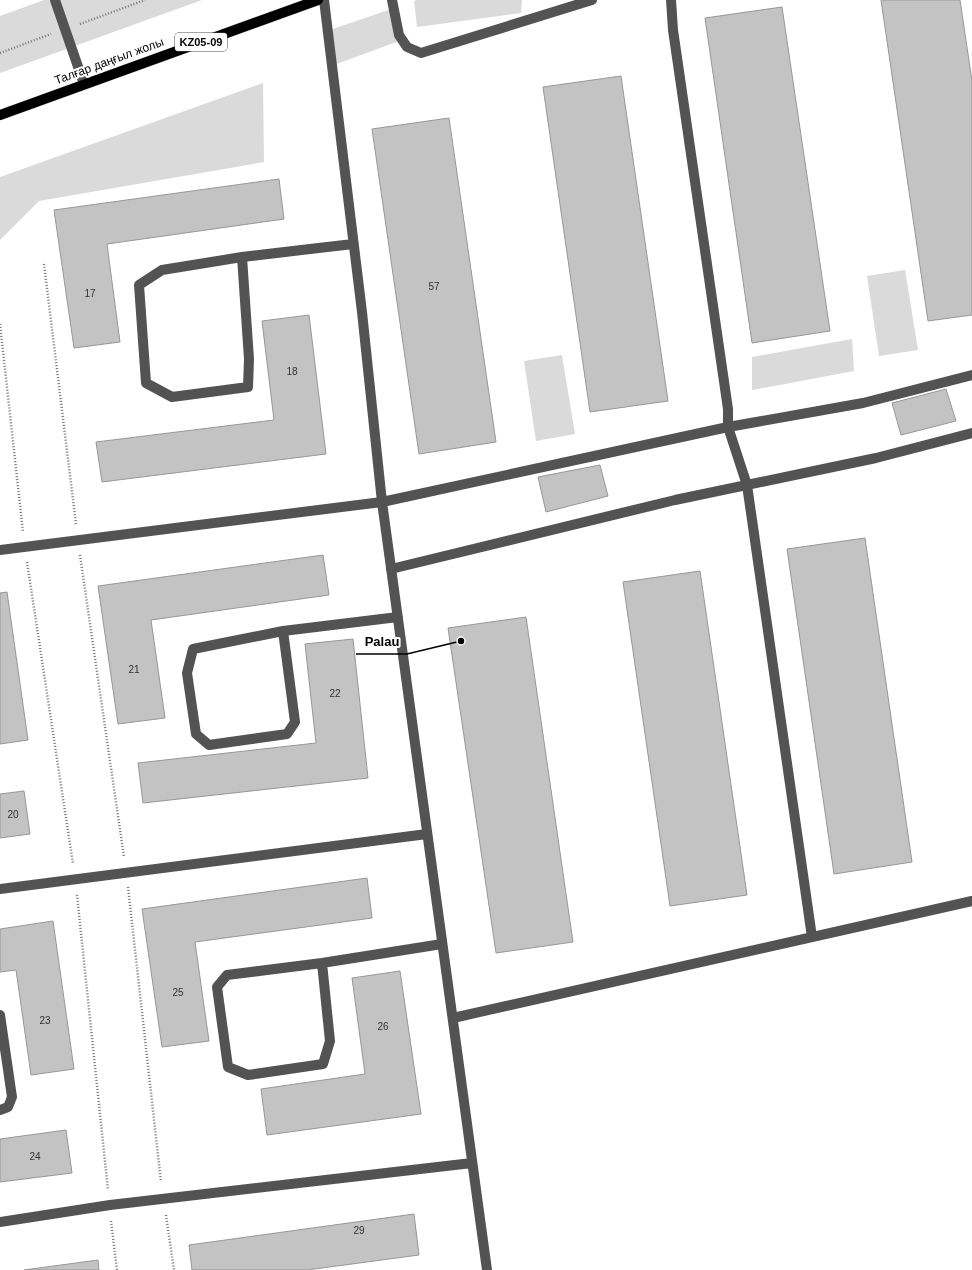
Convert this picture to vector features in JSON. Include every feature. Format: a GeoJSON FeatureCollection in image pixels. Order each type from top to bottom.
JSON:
{"type":"FeatureCollection","features":[{"type":"Feature","properties":{"kind":"main road","name":"Талғар даңғыл жолы"},"geometry":{"type":"LineString","coordinates":[[0,114],[318,0]]}},
{"type":"Feature","properties":{"kind":"street"},"geometry":{"type":"LineString","coordinates":[[55,0],[84,84]]}},
{"type":"Feature","properties":{"kind":"street"},"geometry":{"type":"LineString","coordinates":[[324,0],[382,502],[487,1270]]}},
{"type":"Feature","properties":{"kind":"street"},"geometry":{"type":"LineString","coordinates":[[392,0],[399,35],[407,47],[421,53],[592,0]]}},
{"type":"Feature","properties":{"kind":"street"},"geometry":{"type":"LineString","coordinates":[[671,0],[674,38],[728,409],[728,427],[748,485],[812,937]]}},
{"type":"Feature","properties":{"kind":"street"},"geometry":{"type":"LineString","coordinates":[[242,257],[249,359],[248,387],[172,397],[146,383],[139,285],[162,270],[242,257],[353,244]]}},
{"type":"Feature","properties":{"kind":"street"},"geometry":{"type":"LineString","coordinates":[[0,550],[382,502],[728,427],[863,403],[972,375]]}},
{"type":"Feature","properties":{"kind":"street"},"geometry":{"type":"LineString","coordinates":[[391,569],[675,500],[876,458],[972,433]]}},
{"type":"Feature","properties":{"kind":"street"},"geometry":{"type":"LineString","coordinates":[[283,631],[295,722],[287,734],[209,745],[196,734],[188,673],[193,649],[283,631],[398,617]]}},
{"type":"Feature","properties":{"kind":"street"},"geometry":{"type":"LineString","coordinates":[[0,889],[428,834]]}},
{"type":"Feature","properties":{"kind":"street"},"geometry":{"type":"LineString","coordinates":[[453,1018],[972,901]]}},
{"type":"Feature","properties":{"kind":"street"},"geometry":{"type":"LineString","coordinates":[[322,963],[330,1041],[323,1064],[248,1075],[228,1068],[217,987],[227,975],[322,963],[442,944]]}},
{"type":"Feature","properties":{"kind":"street"},"geometry":{"type":"LineString","coordinates":[[0,1014],[12,1097],[8,1107],[0,1110]]}},
{"type":"Feature","properties":{"kind":"street"},"geometry":{"type":"LineString","coordinates":[[0,1222],[110,1205],[472,1163]]}},
{"type":"Feature","properties":{"kind":"path"},"geometry":{"type":"LineString","coordinates":[[44,264],[78,541],[126,873],[163,1199],[174,1270]]}},
{"type":"Feature","properties":{"kind":"path"},"geometry":{"type":"LineString","coordinates":[[0,324],[24,547],[75,879],[117,1270]]}},
{"type":"Feature","properties":{"kind":"shaded area"},"geometry":{"type":"Polygon","coordinates":[[[44,0],[202,0],[0,73],[0,16],[44,0]]]}},
{"type":"Feature","properties":{"kind":"shaded area"},"geometry":{"type":"Polygon","coordinates":[[[522,0],[521,13],[417,27],[414,1],[522,0]]]}},
{"type":"Feature","properties":{"kind":"shaded area"},"geometry":{"type":"Polygon","coordinates":[[[394,8],[402,40],[331,66],[327,31],[394,8]]]}},
{"type":"Feature","properties":{"kind":"shaded area"},"geometry":{"type":"Polygon","coordinates":[[[263,83],[264,162],[39,201],[0,240],[0,177],[263,83]]]}},
{"type":"Feature","properties":{"kind":"shaded area"},"geometry":{"type":"Polygon","coordinates":[[[905,270],[918,350],[879,356],[867,276],[905,270]]]}},
{"type":"Feature","properties":{"kind":"shaded area"},"geometry":{"type":"Polygon","coordinates":[[[852,339],[854,371],[752,390],[752,357],[852,339]]]}},
{"type":"Feature","properties":{"kind":"shaded area"},"geometry":{"type":"Polygon","coordinates":[[[562,355],[575,434],[536,441],[524,361],[562,355]]]}},
{"type":"Feature","properties":{"kind":"building"},"geometry":{"type":"Polygon","coordinates":[[[881,0],[960,0],[972,81],[972,315],[928,321],[881,0]]]}},
{"type":"Feature","properties":{"kind":"building"},"geometry":{"type":"Polygon","coordinates":[[[782,7],[830,331],[752,343],[705,18],[782,7]]]}},
{"type":"Feature","properties":{"kind":"building"},"geometry":{"type":"Polygon","coordinates":[[[621,76],[668,401],[590,412],[543,87],[621,76]]]}},
{"type":"Feature","properties":{"kind":"building"},"geometry":{"type":"Polygon","coordinates":[[[449,118],[496,442],[419,454],[372,129],[449,118]]]}},
{"type":"Feature","properties":{"kind":"building"},"geometry":{"type":"Polygon","coordinates":[[[279,179],[284,219],[107,244],[120,342],[74,348],[54,210],[279,179]]]}},
{"type":"Feature","properties":{"kind":"building"},"geometry":{"type":"Polygon","coordinates":[[[309,315],[326,454],[102,482],[96,442],[274,420],[262,321],[309,315]]]}},
{"type":"Feature","properties":{"kind":"building"},"geometry":{"type":"Polygon","coordinates":[[[946,389],[956,421],[901,435],[892,403],[946,389]]]}},
{"type":"Feature","properties":{"kind":"building"},"geometry":{"type":"Polygon","coordinates":[[[600,465],[608,496],[546,512],[538,477],[600,465]]]}},
{"type":"Feature","properties":{"kind":"building"},"geometry":{"type":"Polygon","coordinates":[[[865,538],[912,862],[834,874],[787,549],[865,538]]]}},
{"type":"Feature","properties":{"kind":"building"},"geometry":{"type":"Polygon","coordinates":[[[323,555],[329,595],[151,620],[165,718],[118,724],[98,586],[323,555]]]}},
{"type":"Feature","properties":{"kind":"building"},"geometry":{"type":"Polygon","coordinates":[[[700,571],[747,895],[670,906],[623,582],[700,571]]]}},
{"type":"Feature","properties":{"kind":"building"},"geometry":{"type":"Polygon","coordinates":[[[7,592],[28,740],[0,744],[0,593],[7,592]]]}},
{"type":"Feature","properties":{"kind":"building"},"geometry":{"type":"Polygon","coordinates":[[[526,617],[573,942],[496,953],[448,628],[526,617]]]}},
{"type":"Feature","properties":{"kind":"building"},"geometry":{"type":"Polygon","coordinates":[[[353,639],[368,778],[143,803],[138,763],[316,743],[305,644],[353,639]]]}},
{"type":"Feature","properties":{"kind":"building"},"geometry":{"type":"Polygon","coordinates":[[[24,791],[30,834],[0,838],[0,794],[24,791]]]}},
{"type":"Feature","properties":{"kind":"building"},"geometry":{"type":"Polygon","coordinates":[[[367,878],[372,918],[195,942],[209,1041],[162,1047],[142,909],[367,878]]]}},
{"type":"Feature","properties":{"kind":"building"},"geometry":{"type":"Polygon","coordinates":[[[53,921],[74,1069],[31,1075],[16,970],[0,972],[0,929],[53,921]]]}},
{"type":"Feature","properties":{"kind":"building"},"geometry":{"type":"Polygon","coordinates":[[[400,971],[421,1114],[267,1135],[261,1089],[365,1074],[352,978],[400,971]]]}},
{"type":"Feature","properties":{"kind":"building"},"geometry":{"type":"Polygon","coordinates":[[[66,1130],[72,1173],[0,1182],[0,1139],[66,1130]]]}},
{"type":"Feature","properties":{"kind":"building"},"geometry":{"type":"Polygon","coordinates":[[[414,1214],[419,1255],[307,1270],[192,1270],[189,1245],[414,1214]]]}},
{"type":"Feature","properties":{"kind":"building"},"geometry":{"type":"Polygon","coordinates":[[[98,1260],[99,1270],[24,1270],[98,1260]]]}},
{"type":"Feature","properties":{"kind":"place","name":"Palau"},"geometry":{"type":"Point","coordinates":[461,641]}}]}
